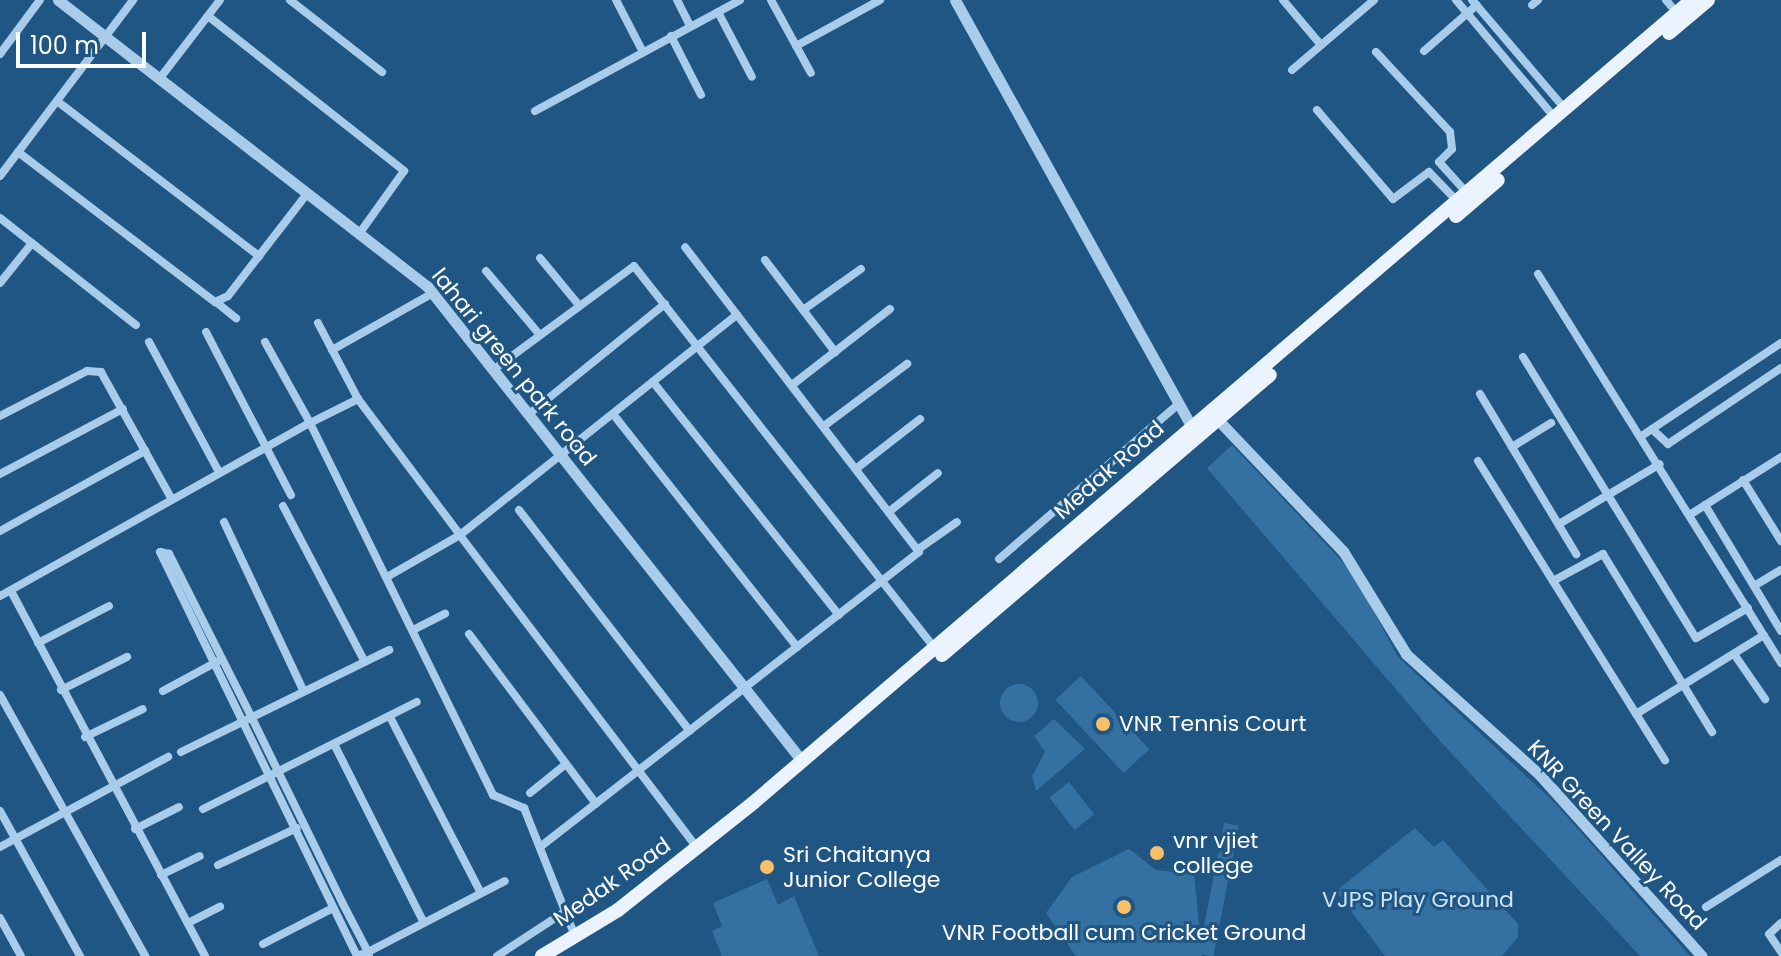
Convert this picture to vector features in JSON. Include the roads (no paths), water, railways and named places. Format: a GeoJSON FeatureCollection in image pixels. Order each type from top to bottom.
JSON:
{"type":"FeatureCollection","features":[{"type":"Feature","properties":{"kind":"main road","name":"Medak Road"},"geometry":{"type":"LineString","coordinates":[[542,956],[698,849],[1192,428],[1346,304],[1708,0]]}},
{"type":"Feature","properties":{"kind":"main road","name":"Medak Road"},"geometry":{"type":"LineString","coordinates":[[560,956],[704,856],[1219,421],[1463,198],[1689,1]]}},
{"type":"Feature","properties":{"kind":"street"},"geometry":{"type":"LineString","coordinates":[[0,54],[40,0]]}},
{"type":"Feature","properties":{"kind":"street","name":"lahari green park road"},"geometry":{"type":"LineString","coordinates":[[58,0],[433,293],[802,761]]}},
{"type":"Feature","properties":{"kind":"street"},"geometry":{"type":"LineString","coordinates":[[0,176],[133,0]]}},
{"type":"Feature","properties":{"kind":"street"},"geometry":{"type":"LineString","coordinates":[[160,78],[220,0]]}},
{"type":"Feature","properties":{"kind":"street"},"geometry":{"type":"LineString","coordinates":[[616,0],[643,52]]}},
{"type":"Feature","properties":{"kind":"street"},"geometry":{"type":"LineString","coordinates":[[677,0],[690,26]]}},
{"type":"Feature","properties":{"kind":"street"},"geometry":{"type":"LineString","coordinates":[[535,111],[740,0]]}},
{"type":"Feature","properties":{"kind":"street"},"geometry":{"type":"LineString","coordinates":[[771,0],[811,73]]}},
{"type":"Feature","properties":{"kind":"street"},"geometry":{"type":"LineString","coordinates":[[796,46],[880,0]]}},
{"type":"Feature","properties":{"kind":"street"},"geometry":{"type":"LineString","coordinates":[[955,0],[1176,406],[1192,428]]}},
{"type":"Feature","properties":{"kind":"street"},"geometry":{"type":"LineString","coordinates":[[1283,0],[1321,45]]}},
{"type":"Feature","properties":{"kind":"street"},"geometry":{"type":"LineString","coordinates":[[1456,0],[1561,114]]}},
{"type":"Feature","properties":{"kind":"street"},"geometry":{"type":"LineString","coordinates":[[1666,0],[1677,13]]}},
{"type":"Feature","properties":{"kind":"street"},"geometry":{"type":"LineString","coordinates":[[1292,70],[1369,1]]}},
{"type":"Feature","properties":{"kind":"street"},"geometry":{"type":"LineString","coordinates":[[296,2],[382,72]]}},
{"type":"Feature","properties":{"kind":"street"},"geometry":{"type":"LineString","coordinates":[[1424,51],[1467,13],[1474,2],[1561,114]]}},
{"type":"Feature","properties":{"kind":"street"},"geometry":{"type":"LineString","coordinates":[[718,12],[752,77]]}},
{"type":"Feature","properties":{"kind":"street"},"geometry":{"type":"LineString","coordinates":[[208,16],[404,171],[359,234]]}},
{"type":"Feature","properties":{"kind":"street"},"geometry":{"type":"LineString","coordinates":[[671,36],[701,95]]}},
{"type":"Feature","properties":{"kind":"street"},"geometry":{"type":"LineString","coordinates":[[1317,110],[1393,199],[1429,172],[1452,149],[1450,132],[1376,52]]}},
{"type":"Feature","properties":{"kind":"street"},"geometry":{"type":"LineString","coordinates":[[57,101],[259,256]]}},
{"type":"Feature","properties":{"kind":"street"},"geometry":{"type":"LineString","coordinates":[[18,152],[236,318]]}},
{"type":"Feature","properties":{"kind":"street"},"geometry":{"type":"LineString","coordinates":[[1439,162],[1463,198]]}},
{"type":"Feature","properties":{"kind":"street"},"geometry":{"type":"LineString","coordinates":[[1429,172],[1463,198]]}},
{"type":"Feature","properties":{"kind":"street"},"geometry":{"type":"LineString","coordinates":[[215,302],[259,256],[306,195]]}},
{"type":"Feature","properties":{"kind":"street"},"geometry":{"type":"LineString","coordinates":[[0,218],[136,325]]}},
{"type":"Feature","properties":{"kind":"street"},"geometry":{"type":"LineString","coordinates":[[0,283],[32,243]]}},
{"type":"Feature","properties":{"kind":"street"},"geometry":{"type":"LineString","coordinates":[[685,247],[920,548]]}},
{"type":"Feature","properties":{"kind":"street"},"geometry":{"type":"LineString","coordinates":[[540,258],[578,304]]}},
{"type":"Feature","properties":{"kind":"street"},"geometry":{"type":"LineString","coordinates":[[765,260],[835,352]]}},
{"type":"Feature","properties":{"kind":"street"},"geometry":{"type":"LineString","coordinates":[[493,370],[630,264],[665,304],[935,648]]}},
{"type":"Feature","properties":{"kind":"street"},"geometry":{"type":"LineString","coordinates":[[803,310],[861,269]]}},
{"type":"Feature","properties":{"kind":"street"},"geometry":{"type":"LineString","coordinates":[[486,271],[539,334]]}},
{"type":"Feature","properties":{"kind":"street"},"geometry":{"type":"LineString","coordinates":[[1538,274],[1643,435],[1781,663]]}},
{"type":"Feature","properties":{"kind":"street"},"geometry":{"type":"LineString","coordinates":[[332,350],[433,293]]}},
{"type":"Feature","properties":{"kind":"street"},"geometry":{"type":"LineString","coordinates":[[529,414],[665,304]]}},
{"type":"Feature","properties":{"kind":"street"},"geometry":{"type":"LineString","coordinates":[[792,385],[890,309]]}},
{"type":"Feature","properties":{"kind":"street"},"geometry":{"type":"LineString","coordinates":[[387,577],[460,535],[737,315]]}},
{"type":"Feature","properties":{"kind":"street"},"geometry":{"type":"LineString","coordinates":[[318,323],[358,399],[698,849]]}},
{"type":"Feature","properties":{"kind":"street"},"geometry":{"type":"LineString","coordinates":[[206,332],[291,495]]}},
{"type":"Feature","properties":{"kind":"street"},"geometry":{"type":"LineString","coordinates":[[149,342],[219,472]]}},
{"type":"Feature","properties":{"kind":"street"},"geometry":{"type":"LineString","coordinates":[[265,342],[310,423],[493,795],[524,808],[575,936]]}},
{"type":"Feature","properties":{"kind":"street"},"geometry":{"type":"LineString","coordinates":[[1643,435],[1781,343]]}},
{"type":"Feature","properties":{"kind":"street"},"geometry":{"type":"LineString","coordinates":[[1523,357],[1696,638],[1748,608]]}},
{"type":"Feature","properties":{"kind":"street"},"geometry":{"type":"LineString","coordinates":[[824,426],[907,364]]}},
{"type":"Feature","properties":{"kind":"street"},"geometry":{"type":"LineString","coordinates":[[1652,429],[1668,444],[1781,368]]}},
{"type":"Feature","properties":{"kind":"street"},"geometry":{"type":"LineString","coordinates":[[1742,369],[1754,387]]}},
{"type":"Feature","properties":{"kind":"street"},"geometry":{"type":"LineString","coordinates":[[0,416],[94,370],[123,409],[170,496]]}},
{"type":"Feature","properties":{"kind":"street"},"geometry":{"type":"LineString","coordinates":[[653,382],[839,615]]}},
{"type":"Feature","properties":{"kind":"street"},"geometry":{"type":"LineString","coordinates":[[1480,394],[1576,554]]}},
{"type":"Feature","properties":{"kind":"street"},"geometry":{"type":"LineString","coordinates":[[0,596],[170,496],[358,399]]}},
{"type":"Feature","properties":{"kind":"street"},"geometry":{"type":"LineString","coordinates":[[999,559],[1176,406]]}},
{"type":"Feature","properties":{"kind":"street"},"geometry":{"type":"LineString","coordinates":[[0,474],[123,409]]}},
{"type":"Feature","properties":{"kind":"street"},"geometry":{"type":"LineString","coordinates":[[613,414],[797,647]]}},
{"type":"Feature","properties":{"kind":"street"},"geometry":{"type":"LineString","coordinates":[[857,468],[920,419]]}},
{"type":"Feature","properties":{"kind":"street","name":"KNR Green Valley Road"},"geometry":{"type":"LineString","coordinates":[[1219,421],[1343,551],[1406,654],[1539,774],[1702,956]]}},
{"type":"Feature","properties":{"kind":"street"},"geometry":{"type":"LineString","coordinates":[[1512,447],[1551,423]]}},
{"type":"Feature","properties":{"kind":"street"},"geometry":{"type":"LineString","coordinates":[[0,531],[145,451]]}},
{"type":"Feature","properties":{"kind":"street"},"geometry":{"type":"LineString","coordinates":[[1691,514],[1781,457]]}},
{"type":"Feature","properties":{"kind":"street"},"geometry":{"type":"LineString","coordinates":[[1478,461],[1665,760]]}},
{"type":"Feature","properties":{"kind":"street"},"geometry":{"type":"LineString","coordinates":[[1559,524],[1660,464]]}},
{"type":"Feature","properties":{"kind":"street"},"geometry":{"type":"LineString","coordinates":[[890,511],[938,473]]}},
{"type":"Feature","properties":{"kind":"street"},"geometry":{"type":"LineString","coordinates":[[1743,480],[1781,541]]}},
{"type":"Feature","properties":{"kind":"street"},"geometry":{"type":"LineString","coordinates":[[1705,505],[1781,631]]}},
{"type":"Feature","properties":{"kind":"street"},"geometry":{"type":"LineString","coordinates":[[283,506],[365,662]]}},
{"type":"Feature","properties":{"kind":"street"},"geometry":{"type":"LineString","coordinates":[[519,510],[690,731]]}},
{"type":"Feature","properties":{"kind":"street"},"geometry":{"type":"LineString","coordinates":[[224,522],[303,690]]}},
{"type":"Feature","properties":{"kind":"street"},"geometry":{"type":"LineString","coordinates":[[540,847],[957,522]]}},
{"type":"Feature","properties":{"kind":"street"},"geometry":{"type":"LineString","coordinates":[[368,954],[169,554],[160,552],[211,668],[269,777],[357,956],[368,954],[505,881]]}},
{"type":"Feature","properties":{"kind":"street"},"geometry":{"type":"LineString","coordinates":[[1553,581],[1603,554],[1712,732]]}},
{"type":"Feature","properties":{"kind":"street"},"geometry":{"type":"LineString","coordinates":[[1754,586],[1781,570]]}},
{"type":"Feature","properties":{"kind":"street"},"geometry":{"type":"LineString","coordinates":[[11,591],[111,788],[205,956]]}},
{"type":"Feature","properties":{"kind":"street"},"geometry":{"type":"LineString","coordinates":[[38,643],[109,606]]}},
{"type":"Feature","properties":{"kind":"street"},"geometry":{"type":"LineString","coordinates":[[413,630],[445,614]]}},
{"type":"Feature","properties":{"kind":"street"},"geometry":{"type":"LineString","coordinates":[[469,634],[596,804]]}},
{"type":"Feature","properties":{"kind":"street"},"geometry":{"type":"LineString","coordinates":[[1636,714],[1764,635]]}},
{"type":"Feature","properties":{"kind":"street"},"geometry":{"type":"LineString","coordinates":[[181,752],[389,650]]}},
{"type":"Feature","properties":{"kind":"street"},"geometry":{"type":"LineString","coordinates":[[1734,654],[1765,699]]}},
{"type":"Feature","properties":{"kind":"street"},"geometry":{"type":"LineString","coordinates":[[61,690],[127,657]]}},
{"type":"Feature","properties":{"kind":"street"},"geometry":{"type":"LineString","coordinates":[[163,691],[211,668],[222,659]]}},
{"type":"Feature","properties":{"kind":"street"},"geometry":{"type":"LineString","coordinates":[[0,695],[145,956]]}},
{"type":"Feature","properties":{"kind":"street"},"geometry":{"type":"LineString","coordinates":[[203,809],[417,702]]}},
{"type":"Feature","properties":{"kind":"street"},"geometry":{"type":"LineString","coordinates":[[85,737],[143,709]]}},
{"type":"Feature","properties":{"kind":"street"},"geometry":{"type":"LineString","coordinates":[[390,717],[481,893]]}},
{"type":"Feature","properties":{"kind":"street"},"geometry":{"type":"LineString","coordinates":[[334,744],[424,923]]}},
{"type":"Feature","properties":{"kind":"street"},"geometry":{"type":"LineString","coordinates":[[0,847],[168,757]]}},
{"type":"Feature","properties":{"kind":"street"},"geometry":{"type":"LineString","coordinates":[[530,793],[566,764]]}},
{"type":"Feature","properties":{"kind":"street"},"geometry":{"type":"LineString","coordinates":[[135,829],[179,807]]}},
{"type":"Feature","properties":{"kind":"street"},"geometry":{"type":"LineString","coordinates":[[0,811],[80,956]]}},
{"type":"Feature","properties":{"kind":"street"},"geometry":{"type":"LineString","coordinates":[[218,865],[304,826]]}},
{"type":"Feature","properties":{"kind":"street"},"geometry":{"type":"LineString","coordinates":[[161,875],[200,856]]}},
{"type":"Feature","properties":{"kind":"street"},"geometry":{"type":"LineString","coordinates":[[1706,907],[1781,860]]}},
{"type":"Feature","properties":{"kind":"street"},"geometry":{"type":"LineString","coordinates":[[263,944],[343,904]]}},
{"type":"Feature","properties":{"kind":"street"},"geometry":{"type":"LineString","coordinates":[[188,923],[220,907]]}},
{"type":"Feature","properties":{"kind":"street"},"geometry":{"type":"LineString","coordinates":[[497,956],[566,911]]}},
{"type":"Feature","properties":{"kind":"street"},"geometry":{"type":"LineString","coordinates":[[0,918],[21,956]]}},
{"type":"Feature","properties":{"kind":"street"},"geometry":{"type":"LineString","coordinates":[[1781,923],[1769,934],[1781,952]]}},
{"type":"Feature","properties":{"kind":"place","name":"VNR Tennis Court"},"geometry":{"type":"Point","coordinates":[1103,724]}},
{"type":"Feature","properties":{"kind":"place","name":"vnr vjiet college"},"geometry":{"type":"Point","coordinates":[1157,853]}},
{"type":"Feature","properties":{"kind":"place","name":"Sri Chaitanya Junior College"},"geometry":{"type":"Point","coordinates":[767,867]}},
{"type":"Feature","properties":{"kind":"place","name":"VNR Football cum Cricket Ground"},"geometry":{"type":"Point","coordinates":[1124,907]}},
{"type":"Feature","properties":{"kind":"park label","name":"VJPS Play Ground"},"geometry":{"type":"Point","coordinates":[1418,900]}}]}
